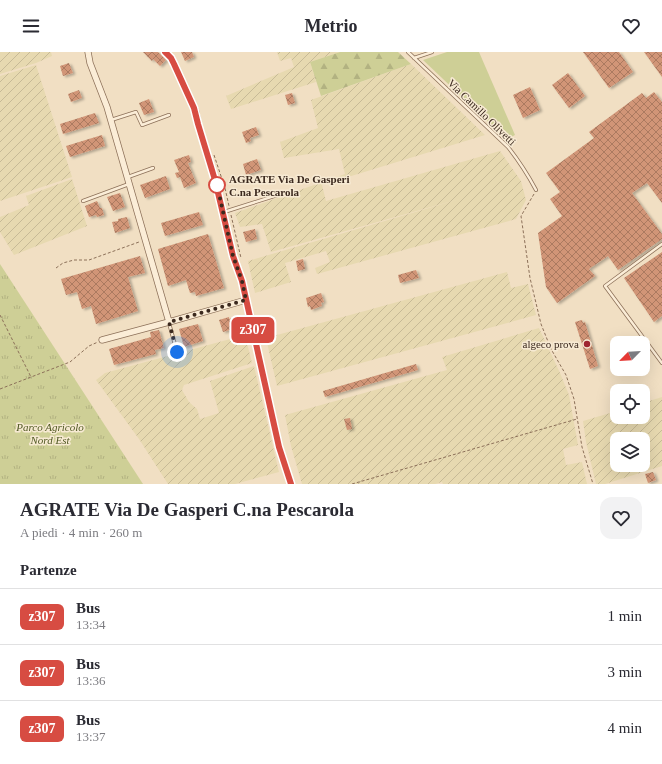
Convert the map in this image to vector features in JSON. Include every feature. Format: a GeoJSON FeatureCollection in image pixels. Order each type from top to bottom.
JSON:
{"type":"FeatureCollection","features":[{"type":"Feature","properties":{"kind":"street"},"geometry":{"type":"LineString","coordinates":[[88,52],[90,63],[104,97],[111,120],[169,322]]}},
{"type":"Feature","properties":{"kind":"street"},"geometry":{"type":"LineString","coordinates":[[165,52],[171,58],[194,108],[215,180],[233,256],[242,281],[279,447],[291,484]]}},
{"type":"Feature","properties":{"kind":"street"},"geometry":{"type":"LineString","coordinates":[[102,340],[246,300]]}},
{"type":"Feature","properties":{"kind":"lane","name":"Via Camillo Olivetti"},"geometry":{"type":"LineString","coordinates":[[408,52],[508,147],[525,169],[536,190]]}},
{"type":"Feature","properties":{"kind":"lane"},"geometry":{"type":"LineString","coordinates":[[414,58],[432,52]]}},
{"type":"Feature","properties":{"kind":"lane"},"geometry":{"type":"LineString","coordinates":[[111,120],[136,112],[142,125],[169,116]]}},
{"type":"Feature","properties":{"kind":"lane"},"geometry":{"type":"LineString","coordinates":[[127,177],[153,168]]}},
{"type":"Feature","properties":{"kind":"lane"},"geometry":{"type":"LineString","coordinates":[[83,201],[129,184]]}},
{"type":"Feature","properties":{"kind":"lane"},"geometry":{"type":"LineString","coordinates":[[223,212],[287,192]]}},
{"type":"Feature","properties":{"kind":"lane"},"geometry":{"type":"LineString","coordinates":[[662,244],[605,286],[662,363]]}},
{"type":"Feature","properties":{"kind":"lane"},"geometry":{"type":"LineString","coordinates":[[169,322],[177,352]]}},
{"type":"Feature","properties":{"kind":"path"},"geometry":{"type":"LineString","coordinates":[[536,190],[521,216],[530,278],[541,324],[551,349],[566,375],[574,398],[582,447],[593,484]]}},
{"type":"Feature","properties":{"kind":"path"},"geometry":{"type":"LineString","coordinates":[[56,268],[63,263],[74,260],[89,260],[146,240]]}},
{"type":"Feature","properties":{"kind":"path"},"geometry":{"type":"LineString","coordinates":[[0,315],[31,377]]}},
{"type":"Feature","properties":{"kind":"path"},"geometry":{"type":"LineString","coordinates":[[0,389],[70,362],[89,346],[102,340]]}},
{"type":"Feature","properties":{"kind":"path"},"geometry":{"type":"LineString","coordinates":[[352,484],[578,418]]}},
{"type":"Feature","properties":{"kind":"shaded area"},"geometry":{"type":"Polygon","coordinates":[[[0,52],[51,52],[52,56],[36,63],[0,74],[0,52]]]}},
{"type":"Feature","properties":{"kind":"shaded area"},"geometry":{"type":"Polygon","coordinates":[[[277,52],[340,52],[310,62],[316,82],[231,109],[226,96],[294,67],[291,58],[280,61],[277,52]]]}},
{"type":"Feature","properties":{"kind":"shaded area"},"geometry":{"type":"Polygon","coordinates":[[[411,64],[485,135],[322,185],[326,201],[500,151],[521,181],[526,200],[516,219],[317,274],[315,268],[330,262],[326,251],[285,263],[291,282],[255,293],[248,261],[463,198],[271,252],[262,224],[240,227],[235,213],[345,174],[339,149],[284,158],[280,142],[318,128],[311,100],[411,64]]]}},
{"type":"Feature","properties":{"kind":"shaded area"},"geometry":{"type":"Polygon","coordinates":[[[36,65],[72,177],[0,201],[0,76],[36,65]]]}},
{"type":"Feature","properties":{"kind":"shaded area"},"geometry":{"type":"Polygon","coordinates":[[[72,179],[87,226],[14,255],[0,232],[0,217],[29,205],[26,196],[72,179]]]}},
{"type":"Feature","properties":{"kind":"shaded area"},"geometry":{"type":"Polygon","coordinates":[[[507,272],[511,288],[528,284],[536,315],[277,386],[266,338],[507,272]]]}},
{"type":"Feature","properties":{"kind":"shaded area"},"geometry":{"type":"Polygon","coordinates":[[[539,328],[569,395],[578,445],[563,449],[566,465],[582,462],[587,484],[443,484],[442,482],[435,484],[302,484],[291,446],[285,415],[447,370],[442,357],[539,328]]]}},
{"type":"Feature","properties":{"kind":"shaded area"},"geometry":{"type":"Polygon","coordinates":[[[245,335],[252,363],[184,385],[182,390],[189,402],[197,409],[200,419],[219,413],[210,381],[254,366],[279,472],[235,484],[168,484],[139,439],[96,380],[105,373],[245,335]]]}},
{"type":"Feature","properties":{"kind":"shaded area"},"geometry":{"type":"Polygon","coordinates":[[[662,397],[662,466],[650,470],[650,432],[610,432],[610,472],[643,472],[605,484],[596,484],[586,442],[583,421],[610,413],[610,424],[650,424],[650,401],[662,397]]]}},
{"type":"Feature","properties":{"kind":"green space"},"geometry":{"type":"Polygon","coordinates":[[[340,52],[398,52],[411,64],[321,96],[310,62],[340,52]]]}},
{"type":"Feature","properties":{"kind":"green space"},"geometry":{"type":"Polygon","coordinates":[[[447,52],[479,52],[515,135],[509,138],[501,134],[423,60],[447,52]]]}},
{"type":"Feature","properties":{"kind":"green space","name":"Parco Agricolo Nord Est"},"geometry":{"type":"Polygon","coordinates":[[[0,264],[143,484],[0,484],[0,264]]]}},
{"type":"Feature","properties":{"kind":"building"},"geometry":{"type":"Polygon","coordinates":[[[143,52],[158,52],[166,60],[160,66],[153,59],[152,61],[143,52]]]}},
{"type":"Feature","properties":{"kind":"building"},"geometry":{"type":"Polygon","coordinates":[[[181,52],[192,52],[194,57],[185,61],[181,52]]]}},
{"type":"Feature","properties":{"kind":"building"},"geometry":{"type":"Polygon","coordinates":[[[583,52],[619,52],[633,72],[609,88],[583,52]]]}},
{"type":"Feature","properties":{"kind":"building"},"geometry":{"type":"Polygon","coordinates":[[[644,52],[662,52],[662,77],[644,52]]]}},
{"type":"Feature","properties":{"kind":"building"},"geometry":{"type":"Polygon","coordinates":[[[69,63],[73,73],[63,76],[60,66],[69,63]]]}},
{"type":"Feature","properties":{"kind":"building"},"geometry":{"type":"Polygon","coordinates":[[[568,73],[585,96],[569,108],[552,85],[568,73]]]}},
{"type":"Feature","properties":{"kind":"building"},"geometry":{"type":"Polygon","coordinates":[[[530,87],[540,110],[523,118],[513,95],[530,87]]]}},
{"type":"Feature","properties":{"kind":"building"},"geometry":{"type":"Polygon","coordinates":[[[79,90],[82,98],[71,102],[68,94],[79,90]]]}},
{"type":"Feature","properties":{"kind":"building"},"geometry":{"type":"Polygon","coordinates":[[[654,92],[662,102],[662,203],[647,183],[632,193],[662,234],[662,239],[618,270],[608,256],[589,269],[595,276],[557,303],[546,287],[538,233],[562,216],[550,199],[560,192],[546,173],[594,138],[589,132],[642,93],[646,98],[654,92]]]}},
{"type":"Feature","properties":{"kind":"building"},"geometry":{"type":"Polygon","coordinates":[[[292,93],[295,103],[288,105],[285,95],[292,93]]]}},
{"type":"Feature","properties":{"kind":"building"},"geometry":{"type":"Polygon","coordinates":[[[149,99],[154,112],[144,115],[139,103],[149,99]]]}},
{"type":"Feature","properties":{"kind":"building"},"geometry":{"type":"Polygon","coordinates":[[[95,113],[99,123],[63,134],[60,124],[95,113]]]}},
{"type":"Feature","properties":{"kind":"building"},"geometry":{"type":"Polygon","coordinates":[[[256,127],[259,135],[250,138],[251,141],[246,143],[242,132],[256,127]]]}},
{"type":"Feature","properties":{"kind":"building"},"geometry":{"type":"Polygon","coordinates":[[[102,135],[105,146],[70,157],[66,146],[102,135]]]}},
{"type":"Feature","properties":{"kind":"building"},"geometry":{"type":"Polygon","coordinates":[[[189,155],[191,162],[188,163],[196,183],[184,188],[180,177],[177,178],[175,173],[179,172],[174,160],[189,155]]]}},
{"type":"Feature","properties":{"kind":"building"},"geometry":{"type":"Polygon","coordinates":[[[257,159],[261,170],[246,175],[243,164],[257,159]]]}},
{"type":"Feature","properties":{"kind":"building"},"geometry":{"type":"Polygon","coordinates":[[[166,176],[170,189],[145,198],[140,185],[166,176]]]}},
{"type":"Feature","properties":{"kind":"building"},"geometry":{"type":"Polygon","coordinates":[[[120,193],[125,207],[113,211],[107,197],[120,193]]]}},
{"type":"Feature","properties":{"kind":"building"},"geometry":{"type":"Polygon","coordinates":[[[97,201],[100,208],[102,208],[104,215],[89,217],[85,206],[97,201]]]}},
{"type":"Feature","properties":{"kind":"building"},"geometry":{"type":"Polygon","coordinates":[[[199,212],[203,225],[165,236],[161,223],[199,212]]]}},
{"type":"Feature","properties":{"kind":"building"},"geometry":{"type":"Polygon","coordinates":[[[127,217],[130,228],[115,233],[112,222],[127,217]]]}},
{"type":"Feature","properties":{"kind":"building"},"geometry":{"type":"Polygon","coordinates":[[[255,229],[257,239],[246,242],[243,232],[255,229]]]}},
{"type":"Feature","properties":{"kind":"building"},"geometry":{"type":"Polygon","coordinates":[[[208,234],[224,288],[196,296],[195,292],[190,293],[186,280],[168,286],[158,249],[208,234]]]}},
{"type":"Feature","properties":{"kind":"building"},"geometry":{"type":"Polygon","coordinates":[[[662,252],[662,316],[654,322],[624,278],[662,252]]]}},
{"type":"Feature","properties":{"kind":"building"},"geometry":{"type":"Polygon","coordinates":[[[140,256],[145,273],[128,277],[138,311],[96,324],[91,306],[82,309],[77,292],[66,295],[61,279],[140,256]]]}},
{"type":"Feature","properties":{"kind":"building"},"geometry":{"type":"Polygon","coordinates":[[[303,259],[305,269],[298,271],[296,261],[303,259]]]}},
{"type":"Feature","properties":{"kind":"building"},"geometry":{"type":"Polygon","coordinates":[[[416,270],[419,278],[400,283],[398,275],[416,270]]]}},
{"type":"Feature","properties":{"kind":"building"},"geometry":{"type":"Polygon","coordinates":[[[321,293],[324,302],[321,303],[322,306],[311,310],[310,306],[308,307],[306,298],[321,293]]]}},
{"type":"Feature","properties":{"kind":"building"},"geometry":{"type":"Polygon","coordinates":[[[229,317],[229,319],[233,318],[236,328],[223,332],[219,320],[229,317]]]}},
{"type":"Feature","properties":{"kind":"building","name":"algeco prova"},"geometry":{"type":"Polygon","coordinates":[[[582,320],[583,323],[585,322],[598,366],[590,369],[575,322],[582,320]]]}},
{"type":"Feature","properties":{"kind":"building"},"geometry":{"type":"Polygon","coordinates":[[[198,324],[203,341],[184,347],[179,329],[198,324]]]}},
{"type":"Feature","properties":{"kind":"building"},"geometry":{"type":"Polygon","coordinates":[[[159,330],[164,348],[155,350],[156,354],[114,365],[109,349],[151,337],[150,332],[159,330]]]}},
{"type":"Feature","properties":{"kind":"building"},"geometry":{"type":"Polygon","coordinates":[[[416,364],[418,370],[325,397],[323,391],[416,364]]]}},
{"type":"Feature","properties":{"kind":"building"},"geometry":{"type":"Polygon","coordinates":[[[350,418],[352,429],[347,430],[344,419],[350,418]]]}},
{"type":"Feature","properties":{"kind":"building"},"geometry":{"type":"Polygon","coordinates":[[[653,472],[656,480],[648,483],[645,474],[653,472]]]}},
{"type":"Feature","properties":{"kind":"bus line","name":"z307"},"geometry":{"type":"LineString","coordinates":[[165,52],[171,58],[196,112],[198,124],[215,180],[233,256],[242,281],[279,447],[291,484]]}},
{"type":"Feature","properties":{"kind":"place","name":"AGRATE Via De Gasperi C.na Pescarola"},"geometry":{"type":"Point","coordinates":[217,185]}},
{"type":"Feature","properties":{"kind":"place","name":"algeco prova"},"geometry":{"type":"Point","coordinates":[587,344]}},
{"type":"Feature","properties":{"kind":"route"},"geometry":{"type":"LineString","coordinates":[[177,352],[169,322],[246,300],[242,281],[233,256],[217,185]]}}]}
